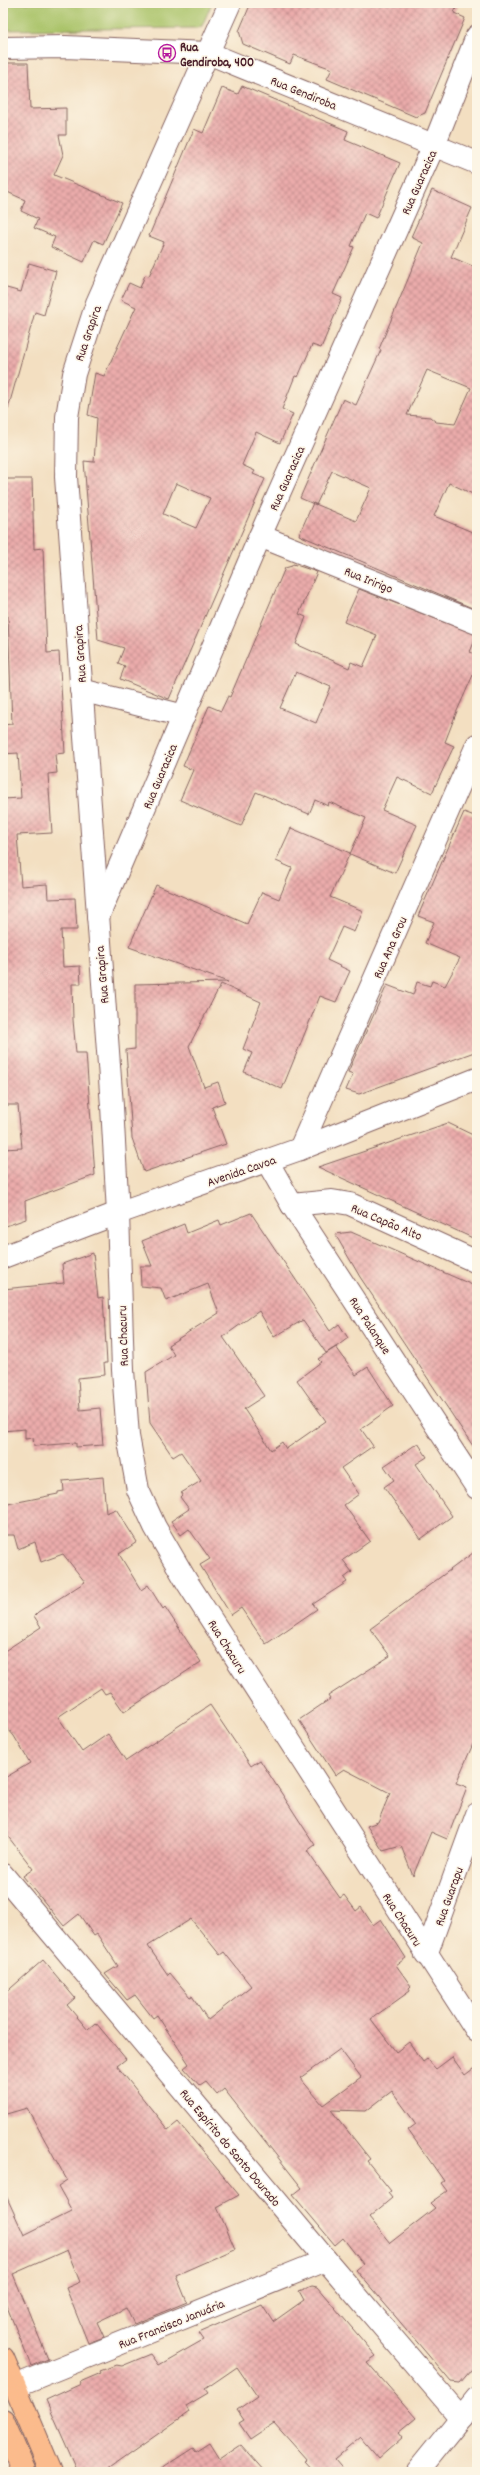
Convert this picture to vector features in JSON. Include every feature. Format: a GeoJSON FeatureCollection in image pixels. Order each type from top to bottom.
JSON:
{"type":"FeatureCollection","features":[{"type":"Feature","properties":{"kind":"main road"},"geometry":{"type":"LineString","coordinates":[[3,2358],[51,2472]]}},
{"type":"Feature","properties":{"kind":"main road"},"geometry":{"type":"LineString","coordinates":[[3,2421],[24,2472]]}},
{"type":"Feature","properties":{"kind":"street","name":"Rua Grapira"},"geometry":{"type":"LineString","coordinates":[[118,1213],[96,920],[66,477],[66,417],[74,374],[97,303],[230,3]]}},
{"type":"Feature","properties":{"kind":"street","name":"Rua Guaracica"},"geometry":{"type":"LineString","coordinates":[[96,920],[260,536],[434,145],[477,36]]}},
{"type":"Feature","properties":{"kind":"street","name":"Rua Gendiroba"},"geometry":{"type":"LineString","coordinates":[[3,48],[65,46],[208,53],[477,163]]}},
{"type":"Feature","properties":{"kind":"street","name":"Rua Iririgo"},"geometry":{"type":"LineString","coordinates":[[260,536],[477,623]]}},
{"type":"Feature","properties":{"kind":"street","name":"Rua Grapira"},"geometry":{"type":"LineString","coordinates":[[81,690],[184,716]]}},
{"type":"Feature","properties":{"kind":"street","name":"Rua Ana Grou"},"geometry":{"type":"LineString","coordinates":[[300,1149],[477,745]]}},
{"type":"Feature","properties":{"kind":"street","name":"Avenida Cavoa"},"geometry":{"type":"LineString","coordinates":[[3,1257],[118,1213],[300,1149],[477,1079]]}},
{"type":"Feature","properties":{"kind":"street","name":"Rua Palanque"},"geometry":{"type":"LineString","coordinates":[[267,1161],[292,1205],[477,1488]]}},
{"type":"Feature","properties":{"kind":"street","name":"Rua Capão Alto"},"geometry":{"type":"LineString","coordinates":[[292,1205],[332,1201],[350,1204],[477,1262]]}},
{"type":"Feature","properties":{"kind":"street","name":"Rua Chacuru"},"geometry":{"type":"LineString","coordinates":[[118,1213],[123,1370],[128,1436],[138,1490],[155,1527],[187,1582],[426,1956],[477,2031]]}},
{"type":"Feature","properties":{"kind":"street","name":"Rua Guarapu"},"geometry":{"type":"LineString","coordinates":[[426,1956],[477,1814]]}},
{"type":"Feature","properties":{"kind":"street","name":"Rua Espírito do Santo Dourado"},"geometry":{"type":"LineString","coordinates":[[3,1875],[326,2260],[462,2418]]}},
{"type":"Feature","properties":{"kind":"street","name":"Rua Francisco Januária"},"geometry":{"type":"LineString","coordinates":[[15,2386],[326,2260]]}},
{"type":"Feature","properties":{"kind":"street"},"geometry":{"type":"LineString","coordinates":[[417,2472],[477,2398]]}},
{"type":"Feature","properties":{"kind":"green space"},"geometry":{"type":"Polygon","coordinates":[[[3,3],[212,3],[202,26],[197,28],[3,30],[3,3]]]}},
{"type":"Feature","properties":{"kind":"building"},"geometry":{"type":"Polygon","coordinates":[[[251,3],[458,3],[454,13],[465,18],[425,113],[416,117],[327,79],[332,69],[294,55],[290,64],[243,44],[239,31],[251,3]]]}},
{"type":"Feature","properties":{"kind":"building"},"geometry":{"type":"Polygon","coordinates":[[[3,63],[28,63],[30,109],[66,108],[66,135],[59,135],[63,155],[54,175],[122,203],[103,244],[94,240],[84,262],[51,247],[55,237],[34,228],[38,219],[21,211],[25,200],[3,190],[3,63]]]}},
{"type":"Feature","properties":{"kind":"building"},"geometry":{"type":"Polygon","coordinates":[[[242,86],[348,131],[345,140],[400,163],[376,218],[365,213],[351,246],[354,247],[333,294],[342,298],[321,348],[312,345],[298,377],[295,376],[282,409],[293,414],[280,443],[256,432],[242,465],[255,471],[253,474],[265,479],[169,699],[120,679],[125,666],[118,663],[124,648],[98,640],[84,461],[94,462],[97,418],[88,415],[95,373],[104,376],[136,307],[121,300],[129,283],[140,288],[145,275],[149,276],[164,242],[149,236],[194,129],[203,133],[222,88],[238,94],[242,86]],[[176,483],[163,514],[196,528],[210,498],[176,483]]]}},
{"type":"Feature","properties":{"kind":"building"},"geometry":{"type":"Polygon","coordinates":[[[432,190],[472,208],[451,257],[477,268],[477,496],[449,483],[434,516],[477,534],[477,610],[299,535],[313,504],[300,498],[343,399],[356,405],[381,350],[379,349],[423,243],[411,237],[432,190]],[[427,370],[407,415],[430,417],[436,422],[455,424],[471,388],[427,370]],[[332,471],[316,504],[356,521],[371,488],[332,471]]]}},
{"type":"Feature","properties":{"kind":"building"},"geometry":{"type":"Polygon","coordinates":[[[29,263],[56,271],[44,315],[35,312],[8,409],[3,409],[3,287],[21,292],[29,263]]]}},
{"type":"Feature","properties":{"kind":"building"},"geometry":{"type":"Polygon","coordinates":[[[3,479],[32,479],[34,549],[43,548],[47,653],[59,652],[65,753],[55,754],[57,773],[48,774],[52,833],[17,835],[21,886],[47,884],[48,899],[75,898],[77,930],[61,930],[63,967],[80,966],[81,984],[72,984],[73,1020],[76,1053],[86,1053],[95,1175],[25,1201],[26,1219],[3,1227],[3,1149],[22,1148],[18,1105],[3,1105],[3,799],[21,798],[18,753],[3,754],[3,725],[12,724],[8,616],[3,616],[3,479]]]}},
{"type":"Feature","properties":{"kind":"building"},"geometry":{"type":"Polygon","coordinates":[[[293,564],[317,572],[299,614],[306,617],[296,644],[349,668],[351,662],[363,667],[377,635],[344,622],[359,589],[477,635],[470,652],[477,655],[477,677],[473,675],[457,711],[445,742],[454,746],[432,793],[397,777],[382,810],[417,825],[395,873],[350,854],[366,818],[329,802],[328,806],[315,800],[309,814],[256,792],[241,826],[180,800],[193,770],[183,766],[209,706],[221,711],[228,696],[230,697],[285,568],[292,566],[293,564]],[[296,672],[280,708],[316,723],[331,687],[296,672]]]}},
{"type":"Feature","properties":{"kind":"building"},"geometry":{"type":"Polygon","coordinates":[[[464,812],[477,817],[477,1051],[359,1094],[346,1090],[353,1074],[348,1072],[387,985],[413,995],[417,982],[430,986],[432,981],[445,986],[460,958],[425,943],[434,922],[418,916],[464,812]]]}},
{"type":"Feature","properties":{"kind":"building"},"geometry":{"type":"Polygon","coordinates":[[[291,828],[350,853],[330,897],[363,911],[354,932],[342,927],[327,960],[350,971],[336,1002],[320,996],[282,1089],[244,1072],[252,1053],[243,1049],[261,1002],[221,984],[189,1046],[204,1087],[218,1082],[225,1102],[212,1107],[226,1144],[144,1172],[132,1138],[126,1050],[135,1049],[135,984],[228,982],[129,947],[156,885],[247,924],[262,892],[279,899],[292,868],[276,861],[291,828]]]}},
{"type":"Feature","properties":{"kind":"building"},"geometry":{"type":"Polygon","coordinates":[[[448,1123],[477,1137],[477,1240],[318,1167],[448,1123]]]}},
{"type":"Feature","properties":{"kind":"building"},"geometry":{"type":"Polygon","coordinates":[[[251,1213],[330,1331],[339,1324],[348,1338],[336,1347],[356,1375],[368,1367],[393,1406],[361,1429],[373,1446],[341,1468],[359,1494],[344,1505],[370,1541],[343,1560],[352,1572],[344,1578],[347,1582],[313,1604],[317,1609],[266,1644],[241,1608],[231,1615],[200,1565],[210,1559],[189,1529],[181,1535],[171,1521],[189,1509],[180,1497],[182,1495],[181,1493],[201,1481],[181,1452],[173,1457],[150,1423],[146,1372],[174,1355],[168,1345],[219,1313],[208,1284],[166,1301],[161,1288],[141,1286],[140,1266],[152,1266],[142,1241],[184,1224],[187,1233],[219,1220],[221,1225],[251,1213]],[[259,1311],[223,1337],[264,1396],[244,1409],[271,1450],[282,1442],[286,1449],[326,1421],[297,1380],[321,1362],[318,1359],[336,1347],[326,1353],[303,1320],[274,1337],[259,1311]]]}},
{"type":"Feature","properties":{"kind":"building"},"geometry":{"type":"Polygon","coordinates":[[[351,1232],[477,1287],[477,1452],[360,1277],[335,1234],[351,1232]]]}},
{"type":"Feature","properties":{"kind":"building"},"geometry":{"type":"Polygon","coordinates":[[[93,1253],[98,1298],[103,1297],[107,1363],[104,1363],[105,1375],[78,1378],[80,1410],[100,1408],[103,1445],[76,1447],[76,1443],[34,1446],[33,1438],[25,1439],[25,1429],[3,1431],[3,1289],[64,1283],[62,1264],[93,1253]]]}},
{"type":"Feature","properties":{"kind":"building"},"geometry":{"type":"Polygon","coordinates":[[[418,1443],[427,1457],[416,1464],[452,1516],[421,1539],[384,1487],[394,1480],[384,1466],[418,1443]]]}},
{"type":"Feature","properties":{"kind":"building"},"geometry":{"type":"Polygon","coordinates":[[[103,1477],[106,1513],[116,1509],[137,1542],[119,1554],[141,1590],[148,1585],[163,1609],[165,1607],[201,1662],[124,1712],[110,1692],[105,1694],[101,1688],[58,1717],[82,1752],[108,1734],[126,1761],[210,1705],[251,1766],[260,1760],[315,1845],[307,1851],[340,1898],[344,1895],[356,1911],[361,1907],[373,1925],[381,1919],[406,1958],[396,1965],[411,1986],[409,1988],[410,1991],[371,2019],[396,2052],[409,2042],[423,2062],[427,2059],[436,2069],[452,2057],[465,2075],[477,2066],[477,2363],[460,2383],[451,2382],[356,2270],[363,2264],[343,2238],[335,2245],[293,2195],[302,2188],[224,2089],[217,2095],[206,2082],[200,2086],[184,2068],[189,2064],[157,2015],[153,2018],[135,1995],[127,2000],[105,1974],[118,1966],[97,1934],[94,1936],[79,1914],[64,1926],[23,1876],[33,1869],[3,1830],[3,1779],[30,1763],[14,1736],[3,1723],[3,1652],[41,1627],[34,1616],[38,1612],[85,1582],[63,1554],[41,1562],[35,1542],[18,1549],[14,1535],[3,1535],[3,1505],[58,1494],[58,1492],[64,1491],[63,1481],[103,1477]],[[191,1919],[148,1946],[168,1975],[170,1973],[190,1997],[192,1996],[208,2020],[251,1986],[224,1952],[220,1955],[191,1919]],[[340,2049],[300,2078],[323,2105],[361,2077],[340,2049]],[[392,2091],[366,2111],[331,2110],[370,2159],[367,2161],[391,2191],[388,2193],[392,2198],[369,2217],[390,2243],[435,2208],[430,2203],[447,2191],[441,2183],[444,2181],[408,2130],[416,2124],[392,2091]]]}},
{"type":"Feature","properties":{"kind":"building"},"geometry":{"type":"Polygon","coordinates":[[[477,1550],[477,1745],[473,1744],[456,1783],[467,1787],[447,1839],[431,1832],[413,1876],[401,1846],[383,1851],[367,1826],[378,1822],[390,1793],[344,1769],[335,1775],[299,1720],[330,1699],[328,1696],[390,1656],[370,1629],[477,1550]]]}},
{"type":"Feature","properties":{"kind":"building"},"geometry":{"type":"Polygon","coordinates":[[[43,1960],[75,1998],[67,2005],[88,2030],[96,2023],[126,2059],[117,2066],[168,2130],[178,2122],[239,2195],[217,2207],[235,2249],[176,2275],[187,2302],[134,2324],[126,2308],[97,2322],[104,2337],[88,2343],[66,2288],[80,2282],[67,2250],[13,2274],[48,2359],[31,2366],[3,2297],[3,2189],[24,2235],[72,2211],[58,2186],[67,2180],[27,2108],[3,2115],[3,1995],[43,1960]]]}},
{"type":"Feature","properties":{"kind":"building"},"geometry":{"type":"Polygon","coordinates":[[[312,2286],[317,2287],[376,2356],[367,2362],[416,2418],[399,2432],[403,2437],[379,2458],[361,2437],[335,2459],[346,2472],[315,2472],[305,2461],[307,2460],[274,2423],[250,2439],[239,2423],[244,2420],[237,2410],[257,2396],[237,2367],[205,2389],[208,2393],[186,2406],[189,2412],[104,2472],[78,2472],[46,2400],[81,2384],[80,2382],[101,2373],[100,2371],[116,2365],[122,2366],[151,2354],[159,2365],[203,2340],[198,2333],[262,2305],[273,2322],[304,2300],[299,2291],[312,2286]]]}},
{"type":"Feature","properties":{"kind":"building"},"geometry":{"type":"Polygon","coordinates":[[[210,2443],[220,2459],[241,2445],[265,2472],[156,2472],[193,2448],[196,2452],[210,2443]]]}},
{"type":"Feature","properties":{"kind":"place","name":"Rua Gendiroba, 400"},"geometry":{"type":"Point","coordinates":[167,53]}}]}
